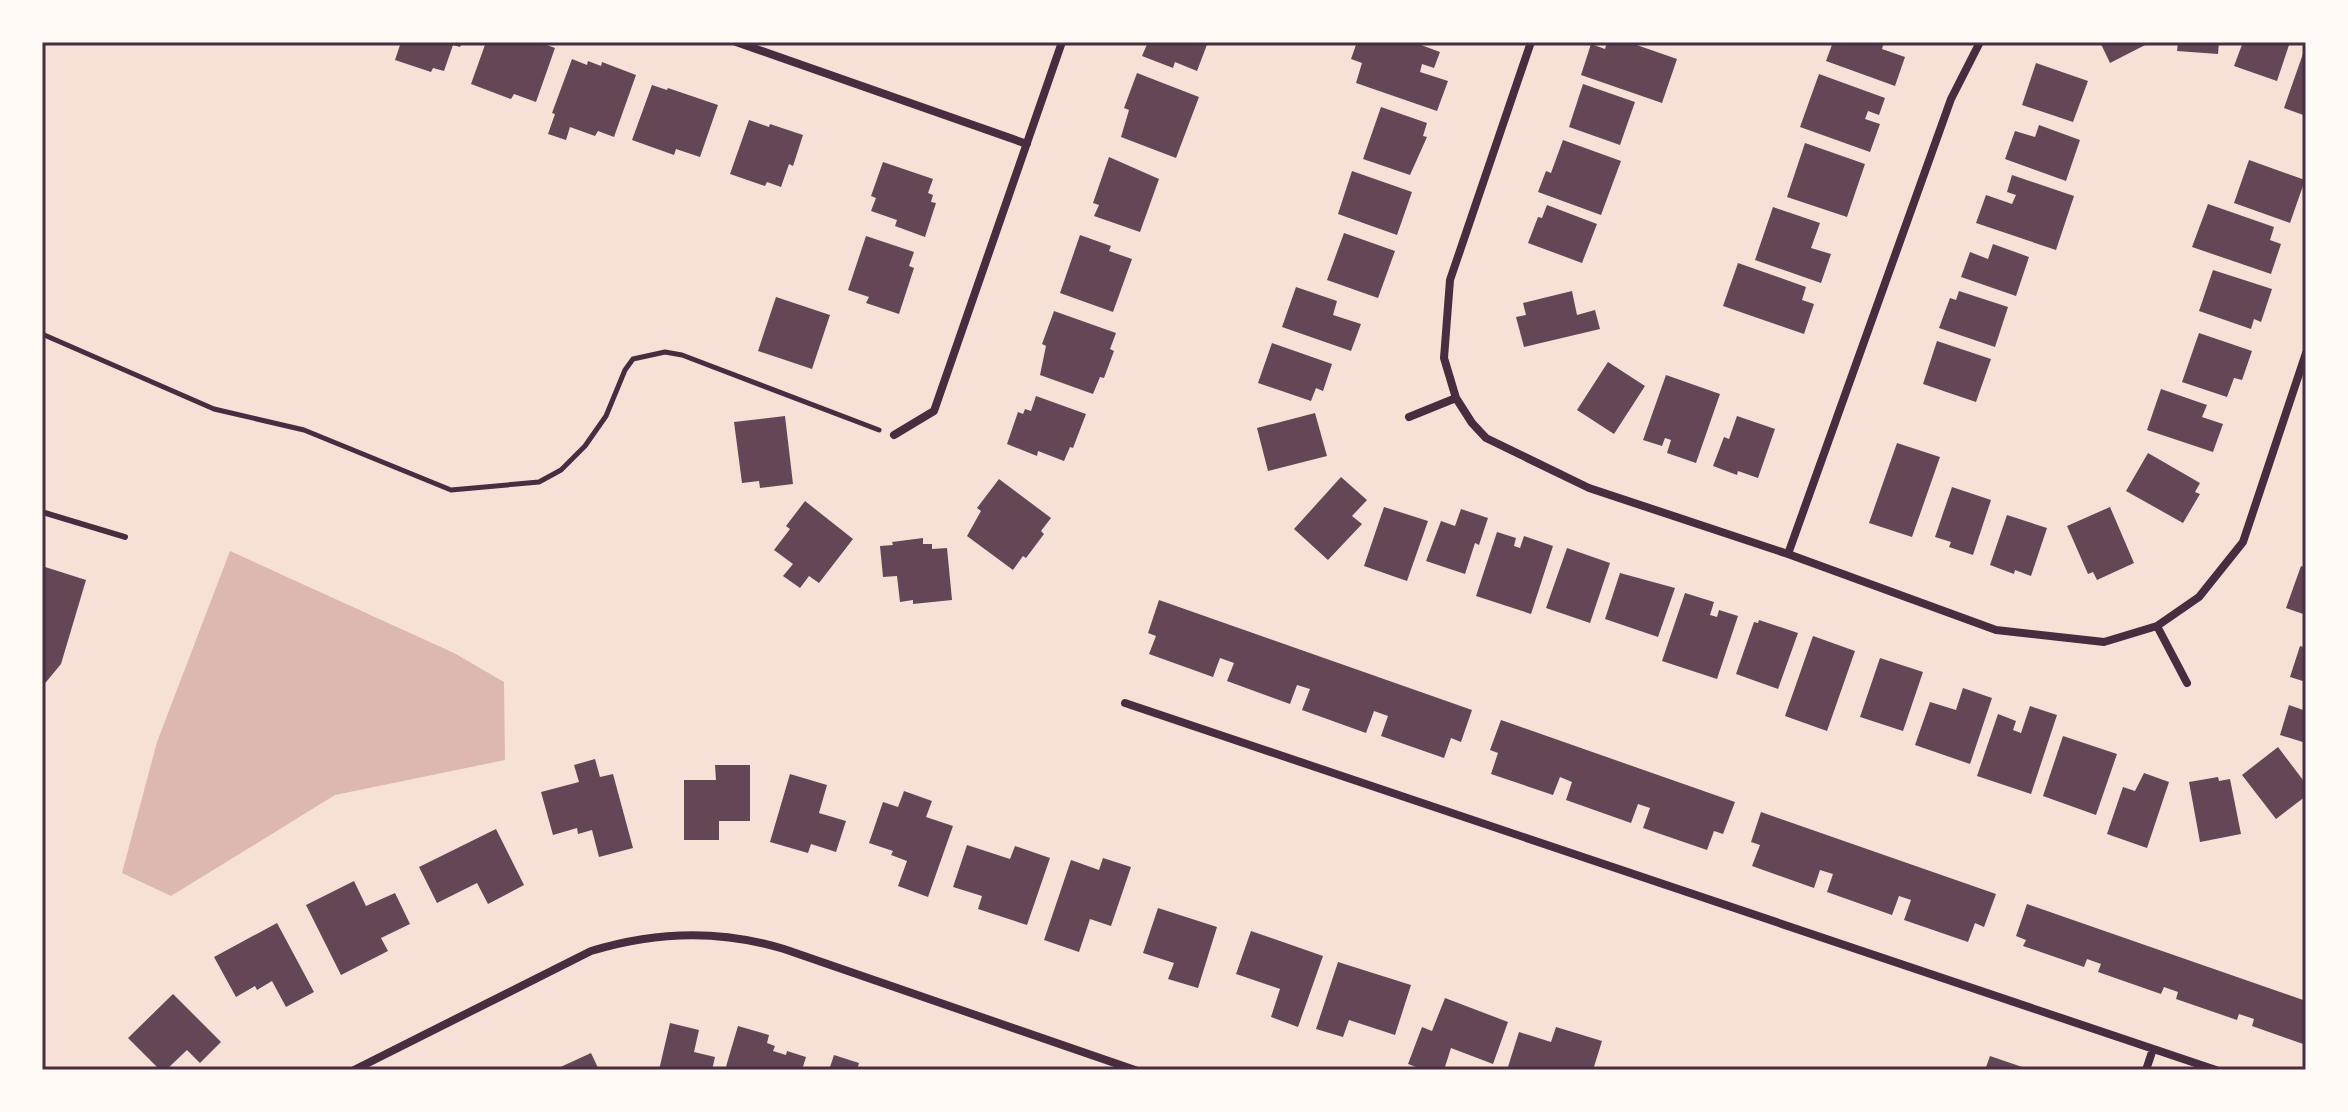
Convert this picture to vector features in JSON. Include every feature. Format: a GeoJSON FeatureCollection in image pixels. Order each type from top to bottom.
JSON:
{"type":"FeatureCollection","features":[{"type":"Feature","properties":{"kind":"street"},"geometry":{"type":"LineString","coordinates":[[736,42],[1027,144]]}},
{"type":"Feature","properties":{"kind":"street"},"geometry":{"type":"LineString","coordinates":[[894,435],[934,411],[1062,42]]}},
{"type":"Feature","properties":{"kind":"street"},"geometry":{"type":"LineString","coordinates":[[1531,42],[1450,280],[1444,358],[1456,398],[1486,438],[1589,488],[1788,554],[1996,630],[2104,642],[2157,626],[2199,597],[2243,542],[2306,353]]}},
{"type":"Feature","properties":{"kind":"street"},"geometry":{"type":"LineString","coordinates":[[1788,554],[1951,99],[1980,42]]}},
{"type":"Feature","properties":{"kind":"street"},"geometry":{"type":"LineString","coordinates":[[1409,417],[1456,398]]}},
{"type":"Feature","properties":{"kind":"street"},"geometry":{"type":"LineString","coordinates":[[2157,626],[2187,683]]}},
{"type":"Feature","properties":{"kind":"street"},"geometry":{"type":"LineString","coordinates":[[1125,703],[2216,1070]]}},
{"type":"Feature","properties":{"kind":"street"},"geometry":{"type":"LineString","coordinates":[[354,1070],[591,951],[631,940],[701,934],[772,945],[1135,1070]]}},
{"type":"Feature","properties":{"kind":"street"},"geometry":{"type":"LineString","coordinates":[[2146,1070],[2153,1049]]}},
{"type":"Feature","properties":{"kind":"lane"},"geometry":{"type":"LineString","coordinates":[[42,512],[125,537]]}},
{"type":"Feature","properties":{"kind":"path"},"geometry":{"type":"LineString","coordinates":[[42,334],[214,409],[304,430],[451,490],[539,482],[561,470],[585,446],[606,416],[625,370],[633,359],[665,352],[682,355],[894,435]]}},
{"type":"Feature","properties":{"kind":"shaded area"},"geometry":{"type":"Polygon","coordinates":[[[230,551],[454,653],[504,682],[505,760],[335,795],[171,896],[122,873],[157,742],[230,551]]]}},
{"type":"Feature","properties":{"kind":"building"},"geometry":{"type":"Polygon","coordinates":[[[401,42],[462,42],[460,47],[453,45],[444,71],[433,68],[431,72],[395,60],[401,42]]]}},
{"type":"Feature","properties":{"kind":"building"},"geometry":{"type":"Polygon","coordinates":[[[486,42],[539,42],[555,48],[536,102],[514,94],[511,99],[471,84],[486,42]]]}},
{"type":"Feature","properties":{"kind":"building"},"geometry":{"type":"Polygon","coordinates":[[[1148,42],[1208,42],[1197,71],[1175,62],[1173,68],[1142,56],[1148,42]]]}},
{"type":"Feature","properties":{"kind":"building"},"geometry":{"type":"Polygon","coordinates":[[[1357,42],[1369,45],[1370,42],[1413,42],[1440,52],[1434,68],[1422,64],[1420,72],[1448,81],[1437,111],[1356,83],[1362,63],[1351,59],[1357,42]]]}},
{"type":"Feature","properties":{"kind":"building"},"geometry":{"type":"Polygon","coordinates":[[[1607,42],[1628,42],[1677,59],[1662,103],[1581,75],[1591,44],[1605,49],[1607,42]]]}},
{"type":"Feature","properties":{"kind":"building"},"geometry":{"type":"Polygon","coordinates":[[[1833,42],[1884,42],[1882,49],[1905,57],[1895,86],[1826,61],[1833,42]]]}},
{"type":"Feature","properties":{"kind":"building"},"geometry":{"type":"Polygon","coordinates":[[[2100,42],[2151,42],[2110,63],[2100,42]]]}},
{"type":"Feature","properties":{"kind":"building"},"geometry":{"type":"Polygon","coordinates":[[[2178,42],[2219,42],[2218,54],[2177,51],[2178,42]]]}},
{"type":"Feature","properties":{"kind":"building"},"geometry":{"type":"Polygon","coordinates":[[[2243,42],[2290,42],[2277,81],[2234,66],[2243,42]]]}},
{"type":"Feature","properties":{"kind":"building"},"geometry":{"type":"Polygon","coordinates":[[[2306,45],[2306,116],[2284,108],[2306,45]]]}},
{"type":"Feature","properties":{"kind":"building"},"geometry":{"type":"Polygon","coordinates":[[[572,59],[587,65],[588,61],[601,66],[602,62],[636,75],[614,137],[598,131],[595,136],[570,127],[566,140],[548,134],[555,114],[552,113],[572,59]]]}},
{"type":"Feature","properties":{"kind":"building"},"geometry":{"type":"Polygon","coordinates":[[[2036,63],[2088,81],[2073,122],[2022,105],[2036,63]]]}},
{"type":"Feature","properties":{"kind":"building"},"geometry":{"type":"Polygon","coordinates":[[[1137,73],[1199,97],[1176,158],[1121,137],[1129,110],[1124,108],[1137,73]]]}},
{"type":"Feature","properties":{"kind":"building"},"geometry":{"type":"Polygon","coordinates":[[[1819,74],[1885,98],[1879,115],[1868,111],[1865,119],[1880,124],[1870,152],[1800,127],[1819,74]]]}},
{"type":"Feature","properties":{"kind":"building"},"geometry":{"type":"Polygon","coordinates":[[[1583,84],[1635,102],[1620,145],[1569,127],[1583,84]]]}},
{"type":"Feature","properties":{"kind":"building"},"geometry":{"type":"Polygon","coordinates":[[[652,85],[718,105],[700,157],[676,149],[674,155],[632,140],[652,85]]]}},
{"type":"Feature","properties":{"kind":"building"},"geometry":{"type":"Polygon","coordinates":[[[1381,107],[1427,123],[1423,136],[1427,137],[1410,175],[1363,159],[1381,107]]]}},
{"type":"Feature","properties":{"kind":"building"},"geometry":{"type":"Polygon","coordinates":[[[749,120],[803,135],[793,166],[789,164],[781,187],[767,182],[765,186],[730,174],[749,120]]]}},
{"type":"Feature","properties":{"kind":"building"},"geometry":{"type":"Polygon","coordinates":[[[2039,125],[2080,140],[2066,181],[2005,159],[2015,131],[2035,137],[2039,125]]]}},
{"type":"Feature","properties":{"kind":"building"},"geometry":{"type":"Polygon","coordinates":[[[1563,140],[1621,161],[1601,215],[1538,192],[1546,171],[1551,173],[1563,140]]]}},
{"type":"Feature","properties":{"kind":"building"},"geometry":{"type":"Polygon","coordinates":[[[1805,143],[1865,164],[1847,217],[1787,197],[1805,143]]]}},
{"type":"Feature","properties":{"kind":"building"},"geometry":{"type":"Polygon","coordinates":[[[1109,157],[1159,179],[1140,232],[1094,216],[1099,205],[1093,203],[1109,157]]]}},
{"type":"Feature","properties":{"kind":"building"},"geometry":{"type":"Polygon","coordinates":[[[2249,160],[2305,180],[2290,223],[2234,203],[2249,160]]]}},
{"type":"Feature","properties":{"kind":"building"},"geometry":{"type":"Polygon","coordinates":[[[883,162],[933,179],[928,193],[933,195],[931,202],[936,203],[925,237],[895,226],[897,220],[871,211],[876,198],[871,196],[883,162]]]}},
{"type":"Feature","properties":{"kind":"building"},"geometry":{"type":"Polygon","coordinates":[[[1352,171],[1412,192],[1397,235],[1338,214],[1352,171]]]}},
{"type":"Feature","properties":{"kind":"building"},"geometry":{"type":"Polygon","coordinates":[[[2012,175],[2074,196],[2056,250],[1976,223],[1986,195],[2012,204],[2016,195],[2007,192],[2012,175]]]}},
{"type":"Feature","properties":{"kind":"building"},"geometry":{"type":"Polygon","coordinates":[[[2208,204],[2274,227],[2270,240],[2281,244],[2271,274],[2192,247],[2208,204]]]}},
{"type":"Feature","properties":{"kind":"building"},"geometry":{"type":"Polygon","coordinates":[[[1547,205],[1597,224],[1582,263],[1528,243],[1538,217],[1542,218],[1547,205]]]}},
{"type":"Feature","properties":{"kind":"building"},"geometry":{"type":"Polygon","coordinates":[[[1773,207],[1820,223],[1811,248],[1831,254],[1821,283],[1755,260],[1773,207]]]}},
{"type":"Feature","properties":{"kind":"building"},"geometry":{"type":"Polygon","coordinates":[[[1344,233],[1395,251],[1378,298],[1327,280],[1344,233]]]}},
{"type":"Feature","properties":{"kind":"building"},"geometry":{"type":"Polygon","coordinates":[[[1080,235],[1111,246],[1109,251],[1132,259],[1113,312],[1060,293],[1080,235]]]}},
{"type":"Feature","properties":{"kind":"building"},"geometry":{"type":"Polygon","coordinates":[[[866,236],[914,252],[909,266],[914,268],[899,314],[866,303],[869,297],[848,290],[866,236]]]}},
{"type":"Feature","properties":{"kind":"building"},"geometry":{"type":"Polygon","coordinates":[[[1993,244],[2029,257],[2016,296],[1961,277],[1970,252],[1988,259],[1993,244]]]}},
{"type":"Feature","properties":{"kind":"building"},"geometry":{"type":"Polygon","coordinates":[[[1738,263],[1806,287],[1802,300],[1814,304],[1804,334],[1723,306],[1738,263]]]}},
{"type":"Feature","properties":{"kind":"building"},"geometry":{"type":"Polygon","coordinates":[[[2213,270],[2272,289],[2261,322],[2254,319],[2251,329],[2199,311],[2213,270]]]}},
{"type":"Feature","properties":{"kind":"building"},"geometry":{"type":"Polygon","coordinates":[[[1296,287],[1337,301],[1333,315],[1361,324],[1351,351],[1282,327],[1296,287]]]}},
{"type":"Feature","properties":{"kind":"building"},"geometry":{"type":"Polygon","coordinates":[[[1572,291],[1577,315],[1595,310],[1600,329],[1524,347],[1516,317],[1526,315],[1523,303],[1572,291]]]}},
{"type":"Feature","properties":{"kind":"building"},"geometry":{"type":"Polygon","coordinates":[[[1959,291],[2008,307],[1995,347],[1939,328],[1950,298],[1956,300],[1959,291]]]}},
{"type":"Feature","properties":{"kind":"building"},"geometry":{"type":"Polygon","coordinates":[[[776,297],[830,315],[812,369],[758,351],[776,297]]]}},
{"type":"Feature","properties":{"kind":"building"},"geometry":{"type":"Polygon","coordinates":[[[1054,311],[1116,333],[1110,349],[1114,351],[1104,378],[1100,377],[1093,394],[1040,375],[1046,346],[1042,344],[1054,311]]]}},
{"type":"Feature","properties":{"kind":"building"},"geometry":{"type":"Polygon","coordinates":[[[2199,333],[2252,351],[2242,380],[2234,378],[2227,397],[2182,382],[2199,333]]]}},
{"type":"Feature","properties":{"kind":"building"},"geometry":{"type":"Polygon","coordinates":[[[1937,341],[1991,359],[1976,402],[1923,384],[1937,341]]]}},
{"type":"Feature","properties":{"kind":"building"},"geometry":{"type":"Polygon","coordinates":[[[1272,343],[1332,364],[1323,391],[1316,388],[1311,401],[1258,383],[1272,343]]]}},
{"type":"Feature","properties":{"kind":"building"},"geometry":{"type":"Polygon","coordinates":[[[1608,362],[1645,386],[1614,434],[1577,410],[1608,362]]]}},
{"type":"Feature","properties":{"kind":"building"},"geometry":{"type":"Polygon","coordinates":[[[1666,375],[1720,394],[1696,463],[1667,453],[1671,440],[1665,438],[1662,446],[1643,440],[1666,375]]]}},
{"type":"Feature","properties":{"kind":"building"},"geometry":{"type":"Polygon","coordinates":[[[2161,389],[2207,405],[2202,417],[2223,424],[2213,452],[2147,430],[2161,389]]]}},
{"type":"Feature","properties":{"kind":"building"},"geometry":{"type":"Polygon","coordinates":[[[1036,396],[1086,414],[1073,448],[1070,447],[1064,461],[1038,451],[1037,456],[1007,444],[1018,412],[1023,414],[1025,409],[1031,411],[1036,396]]]}},
{"type":"Feature","properties":{"kind":"building"},"geometry":{"type":"Polygon","coordinates":[[[1315,413],[1327,456],[1268,471],[1257,428],[1315,413]]]}},
{"type":"Feature","properties":{"kind":"building"},"geometry":{"type":"Polygon","coordinates":[[[785,416],[793,484],[760,488],[759,481],[742,483],[734,422],[785,416]]]}},
{"type":"Feature","properties":{"kind":"building"},"geometry":{"type":"Polygon","coordinates":[[[1737,416],[1775,429],[1758,478],[1738,471],[1737,475],[1713,466],[1724,437],[1729,439],[1737,416]]]}},
{"type":"Feature","properties":{"kind":"building"},"geometry":{"type":"Polygon","coordinates":[[[1897,443],[1940,457],[1912,537],[1869,523],[1897,443]]]}},
{"type":"Feature","properties":{"kind":"building"},"geometry":{"type":"Polygon","coordinates":[[[2148,453],[2200,483],[2195,492],[2200,494],[2183,523],[2126,491],[2148,453]]]}},
{"type":"Feature","properties":{"kind":"building"},"geometry":{"type":"Polygon","coordinates":[[[1341,477],[1367,500],[1352,516],[1362,524],[1328,560],[1294,529],[1341,477]]]}},
{"type":"Feature","properties":{"kind":"building"},"geometry":{"type":"Polygon","coordinates":[[[999,479],[1051,518],[1041,531],[1044,534],[1013,570],[967,536],[981,511],[977,508],[999,479]]]}},
{"type":"Feature","properties":{"kind":"building"},"geometry":{"type":"Polygon","coordinates":[[[1952,487],[1991,500],[1973,555],[1949,547],[1951,542],[1935,537],[1952,487]]]}},
{"type":"Feature","properties":{"kind":"building"},"geometry":{"type":"Polygon","coordinates":[[[805,501],[853,539],[819,583],[809,576],[800,588],[783,576],[793,564],[774,550],[790,529],[786,526],[805,501]]]}},
{"type":"Feature","properties":{"kind":"building"},"geometry":{"type":"Polygon","coordinates":[[[1384,507],[1428,521],[1407,581],[1364,566],[1384,507]]]}},
{"type":"Feature","properties":{"kind":"building"},"geometry":{"type":"Polygon","coordinates":[[[2110,507],[2134,563],[2097,580],[2093,572],[2088,574],[2067,526],[2110,507]]]}},
{"type":"Feature","properties":{"kind":"building"},"geometry":{"type":"Polygon","coordinates":[[[1461,509],[1488,518],[1479,545],[1475,543],[1465,574],[1426,561],[1441,521],[1455,526],[1461,509]]]}},
{"type":"Feature","properties":{"kind":"building"},"geometry":{"type":"Polygon","coordinates":[[[2007,515],[2047,528],[2031,576],[2015,570],[2014,574],[1990,565],[2007,515]]]}},
{"type":"Feature","properties":{"kind":"building"},"geometry":{"type":"Polygon","coordinates":[[[1497,532],[1516,538],[1514,546],[1520,548],[1524,536],[1553,546],[1531,614],[1476,596],[1497,532]]]}},
{"type":"Feature","properties":{"kind":"building"},"geometry":{"type":"Polygon","coordinates":[[[923,538],[923,544],[932,544],[932,549],[947,548],[952,600],[913,604],[913,600],[900,602],[897,576],[883,577],[880,546],[923,538]]]}},
{"type":"Feature","properties":{"kind":"building"},"geometry":{"type":"Polygon","coordinates":[[[1567,548],[1610,563],[1590,623],[1546,608],[1567,548]]]}},
{"type":"Feature","properties":{"kind":"building"},"geometry":{"type":"Polygon","coordinates":[[[42,566],[86,580],[61,664],[42,687],[42,566]]]}},
{"type":"Feature","properties":{"kind":"building"},"geometry":{"type":"Polygon","coordinates":[[[2301,566],[2306,568],[2306,615],[2286,608],[2301,566]]]}},
{"type":"Feature","properties":{"kind":"building"},"geometry":{"type":"Polygon","coordinates":[[[1620,573],[1675,588],[1658,637],[1605,619],[1620,573]]]}},
{"type":"Feature","properties":{"kind":"building"},"geometry":{"type":"Polygon","coordinates":[[[1685,593],[1714,602],[1710,615],[1717,617],[1719,610],[1738,616],[1717,679],[1662,661],[1685,593]]]}},
{"type":"Feature","properties":{"kind":"building"},"geometry":{"type":"Polygon","coordinates":[[[1159,600],[1472,710],[1461,742],[1451,738],[1444,758],[1381,736],[1388,716],[1374,711],[1366,733],[1302,710],[1310,689],[1297,685],[1290,704],[1227,681],[1234,663],[1220,658],[1213,677],[1149,654],[1156,636],[1148,633],[1159,600]]]}},
{"type":"Feature","properties":{"kind":"building"},"geometry":{"type":"Polygon","coordinates":[[[1759,620],[1798,633],[1778,689],[1736,674],[1754,622],[1758,623],[1759,620]]]}},
{"type":"Feature","properties":{"kind":"building"},"geometry":{"type":"Polygon","coordinates":[[[1813,636],[1855,651],[1827,731],[1785,716],[1813,636]]]}},
{"type":"Feature","properties":{"kind":"building"},"geometry":{"type":"Polygon","coordinates":[[[2300,646],[2306,648],[2306,682],[2290,677],[2300,646]]]}},
{"type":"Feature","properties":{"kind":"building"},"geometry":{"type":"Polygon","coordinates":[[[1880,658],[1923,672],[1903,731],[1860,717],[1880,658]]]}},
{"type":"Feature","properties":{"kind":"building"},"geometry":{"type":"Polygon","coordinates":[[[1963,688],[1992,698],[1970,764],[1915,745],[1930,702],[1956,710],[1963,688]]]}},
{"type":"Feature","properties":{"kind":"building"},"geometry":{"type":"Polygon","coordinates":[[[2289,705],[2306,711],[2306,743],[2280,735],[2289,705]]]}},
{"type":"Feature","properties":{"kind":"building"},"geometry":{"type":"Polygon","coordinates":[[[2030,706],[2057,715],[2031,794],[1977,776],[1998,714],[2016,721],[2013,730],[2021,733],[2030,706]]]}},
{"type":"Feature","properties":{"kind":"building"},"geometry":{"type":"Polygon","coordinates":[[[1501,720],[1735,802],[1723,834],[1714,831],[1707,850],[1643,828],[1650,808],[1638,804],[1631,823],[1566,800],[1572,782],[1560,777],[1553,795],[1491,774],[1498,753],[1490,750],[1501,720]]]}},
{"type":"Feature","properties":{"kind":"building"},"geometry":{"type":"Polygon","coordinates":[[[2063,736],[2117,754],[2096,815],[2043,796],[2063,736]]]}},
{"type":"Feature","properties":{"kind":"building"},"geometry":{"type":"Polygon","coordinates":[[[2278,747],[2306,784],[2306,796],[2276,819],[2242,775],[2278,747]]]}},
{"type":"Feature","properties":{"kind":"building"},"geometry":{"type":"Polygon","coordinates":[[[595,759],[600,777],[613,774],[633,848],[599,857],[592,830],[578,834],[577,828],[553,835],[541,792],[579,782],[574,765],[595,759]]]}},
{"type":"Feature","properties":{"kind":"building"},"geometry":{"type":"Polygon","coordinates":[[[715,765],[750,765],[750,821],[719,821],[719,840],[684,840],[684,780],[716,780],[715,765]]]}},
{"type":"Feature","properties":{"kind":"building"},"geometry":{"type":"Polygon","coordinates":[[[2144,773],[2169,782],[2147,848],[2107,834],[2123,787],[2135,791],[2144,773]]]}},
{"type":"Feature","properties":{"kind":"building"},"geometry":{"type":"Polygon","coordinates":[[[790,774],[827,785],[819,813],[846,821],[836,852],[811,844],[808,853],[770,842],[790,774]]]}},
{"type":"Feature","properties":{"kind":"building"},"geometry":{"type":"Polygon","coordinates":[[[2218,777],[2219,781],[2230,779],[2241,834],[2200,842],[2189,782],[2218,777]]]}},
{"type":"Feature","properties":{"kind":"building"},"geometry":{"type":"Polygon","coordinates":[[[904,791],[932,801],[926,817],[953,826],[928,897],[898,886],[907,861],[891,855],[893,851],[869,843],[883,802],[898,807],[904,791]]]}},
{"type":"Feature","properties":{"kind":"building"},"geometry":{"type":"Polygon","coordinates":[[[1761,812],[1996,894],[1984,927],[1975,923],[1968,942],[1904,920],[1911,900],[1899,896],[1892,915],[1827,892],[1833,874],[1820,870],[1814,888],[1752,866],[1760,845],[1751,842],[1761,812]]]}},
{"type":"Feature","properties":{"kind":"building"},"geometry":{"type":"Polygon","coordinates":[[[496,829],[524,885],[488,904],[477,883],[437,903],[419,867],[496,829]]]}},
{"type":"Feature","properties":{"kind":"building"},"geometry":{"type":"Polygon","coordinates":[[[967,845],[1010,859],[1015,846],[1050,858],[1027,925],[978,909],[982,896],[953,887],[967,845]]]}},
{"type":"Feature","properties":{"kind":"building"},"geometry":{"type":"Polygon","coordinates":[[[1103,858],[1131,867],[1111,926],[1090,919],[1079,952],[1044,940],[1071,860],[1099,870],[1103,858]]]}},
{"type":"Feature","properties":{"kind":"building"},"geometry":{"type":"Polygon","coordinates":[[[354,881],[366,906],[395,893],[410,924],[381,938],[388,951],[341,975],[306,905],[354,881]]]}},
{"type":"Feature","properties":{"kind":"building"},"geometry":{"type":"Polygon","coordinates":[[[2027,904],[2306,1001],[2306,1045],[2252,1026],[2254,1019],[2239,1014],[2237,1020],[2176,999],[2178,992],[2164,987],[2161,994],[2098,972],[2101,964],[2087,959],[2084,967],[2023,946],[2026,940],[2016,936],[2027,904]]]}},
{"type":"Feature","properties":{"kind":"building"},"geometry":{"type":"Polygon","coordinates":[[[1158,908],[1217,927],[1198,988],[1168,979],[1174,963],[1143,953],[1158,908]]]}},
{"type":"Feature","properties":{"kind":"building"},"geometry":{"type":"Polygon","coordinates":[[[277,923],[314,992],[286,1007],[272,981],[236,997],[214,957],[277,923]]]}},
{"type":"Feature","properties":{"kind":"building"},"geometry":{"type":"Polygon","coordinates":[[[1251,931],[1323,956],[1298,1027],[1271,1017],[1280,989],[1236,974],[1251,931]]]}},
{"type":"Feature","properties":{"kind":"building"},"geometry":{"type":"Polygon","coordinates":[[[1338,962],[1411,985],[1395,1035],[1349,1020],[1343,1037],[1316,1029],[1338,962]]]}},
{"type":"Feature","properties":{"kind":"building"},"geometry":{"type":"Polygon","coordinates":[[[173,994],[221,1042],[200,1063],[187,1050],[166,1070],[160,1070],[128,1038],[173,994]]]}},
{"type":"Feature","properties":{"kind":"building"},"geometry":{"type":"Polygon","coordinates":[[[1445,998],[1508,1022],[1493,1064],[1451,1048],[1444,1070],[1424,1070],[1408,1064],[1422,1027],[1432,1031],[1445,998]]]}},
{"type":"Feature","properties":{"kind":"building"},"geometry":{"type":"Polygon","coordinates":[[[670,1023],[699,1030],[694,1052],[715,1057],[712,1070],[659,1070],[670,1023]]]}},
{"type":"Feature","properties":{"kind":"building"},"geometry":{"type":"Polygon","coordinates":[[[738,1026],[769,1035],[767,1043],[775,1046],[773,1051],[786,1055],[787,1051],[806,1057],[802,1070],[725,1070],[738,1026]]]}},
{"type":"Feature","properties":{"kind":"building"},"geometry":{"type":"Polygon","coordinates":[[[1556,1027],[1602,1041],[1593,1070],[1507,1070],[1519,1032],[1551,1042],[1556,1027]]]}},
{"type":"Feature","properties":{"kind":"building"},"geometry":{"type":"Polygon","coordinates":[[[591,1053],[599,1070],[554,1070],[591,1053]]]}},
{"type":"Feature","properties":{"kind":"building"},"geometry":{"type":"Polygon","coordinates":[[[834,1055],[859,1063],[857,1070],[829,1070],[834,1055]]]}},
{"type":"Feature","properties":{"kind":"building"},"geometry":{"type":"Polygon","coordinates":[[[1990,1056],[2028,1069],[2028,1070],[1985,1070],[1990,1056]]]}}]}
